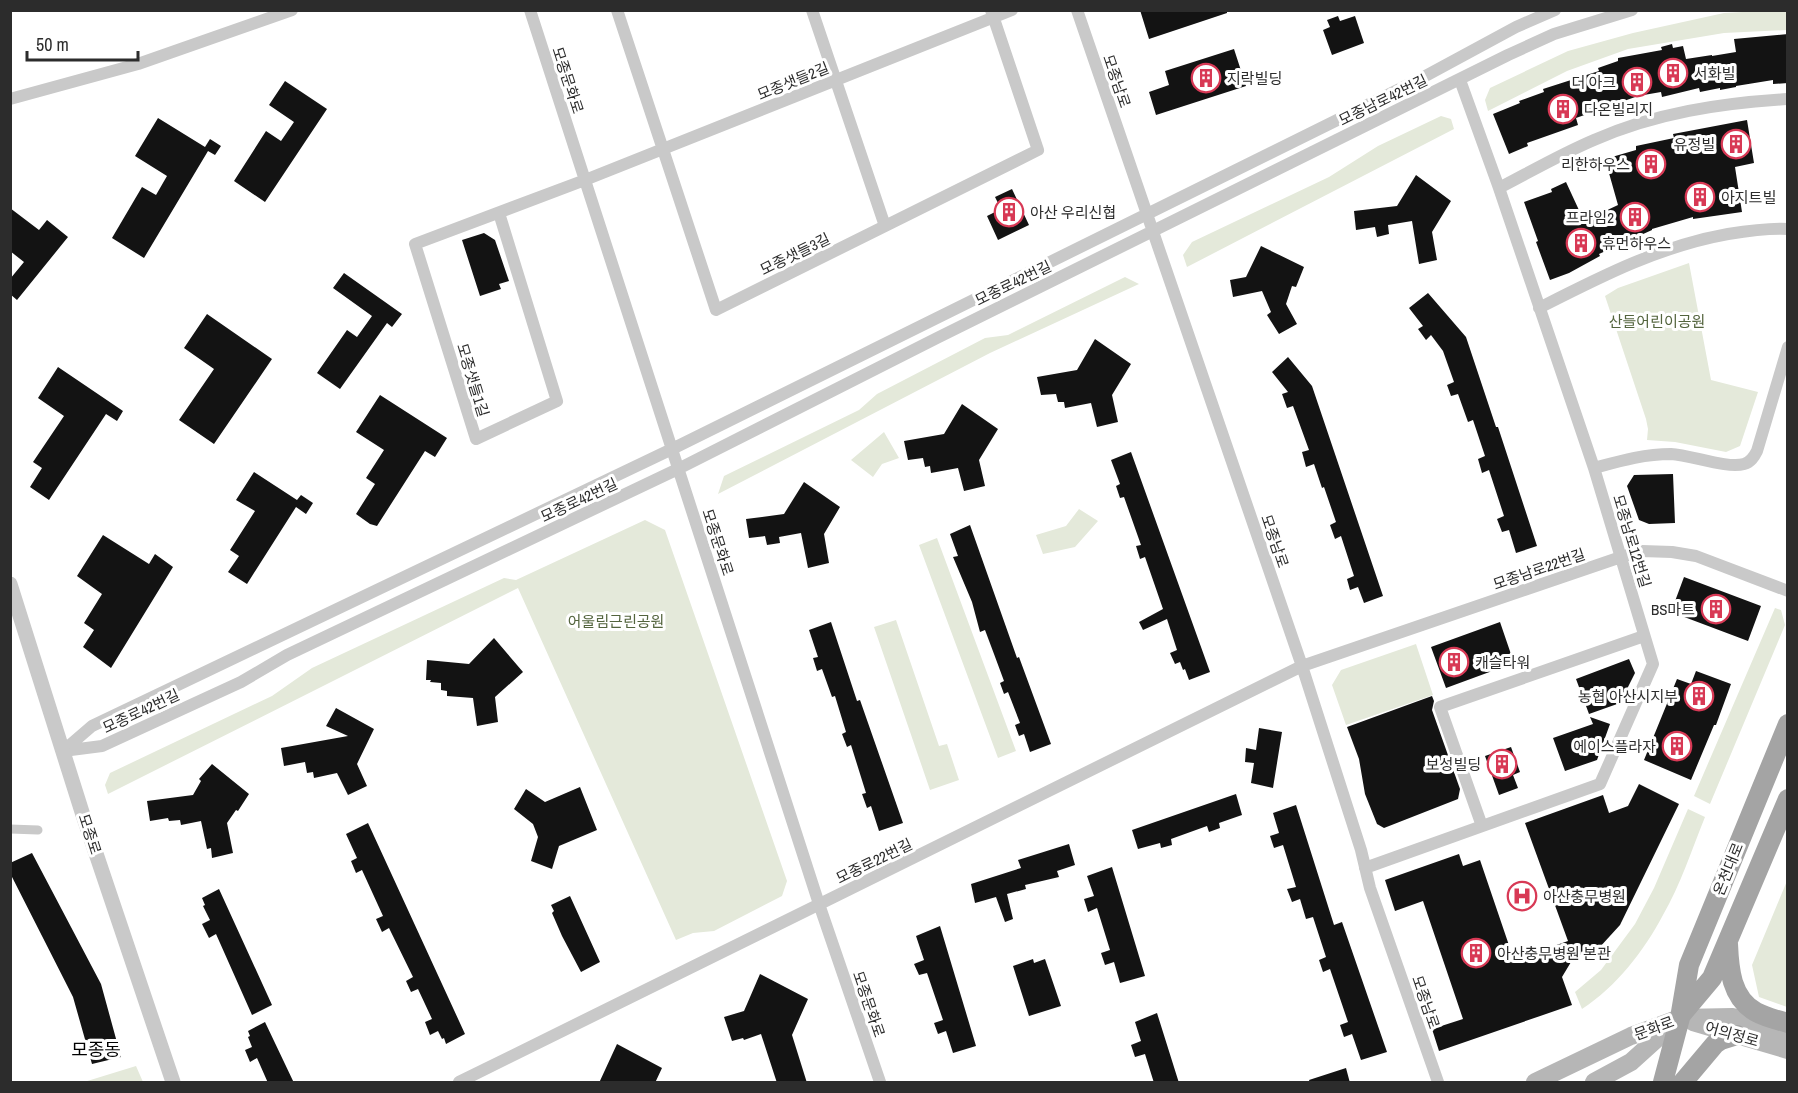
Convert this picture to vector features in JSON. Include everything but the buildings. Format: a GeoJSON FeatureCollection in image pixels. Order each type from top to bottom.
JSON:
{"type":"FeatureCollection","features":[{"type":"Feature","properties":{"kind":"main road","name":"온천대로"},"geometry":{"type":"LineString","coordinates":[[1663,1083],[1680,1018],[1689,965],[1788,724]]}},
{"type":"Feature","properties":{"kind":"main road","name":"온천대로"},"geometry":{"type":"LineString","coordinates":[[1680,1018],[1712,978],[1788,799]]}},
{"type":"Feature","properties":{"kind":"main road"},"geometry":{"type":"LineString","coordinates":[[1727,941],[1732,982],[1740,998],[1755,1012],[1788,1023]]}},
{"type":"Feature","properties":{"kind":"main road","name":"어의정로"},"geometry":{"type":"LineString","coordinates":[[1680,1018],[1733,1017],[1788,1034]]}},
{"type":"Feature","properties":{"kind":"main road","name":"어의정로"},"geometry":{"type":"LineString","coordinates":[[1680,1018],[1788,1050]]}},
{"type":"Feature","properties":{"kind":"main road","name":"문화로"},"geometry":{"type":"LineString","coordinates":[[1535,1083],[1632,1036],[1680,1018]]}},
{"type":"Feature","properties":{"kind":"main road","name":"문화로"},"geometry":{"type":"LineString","coordinates":[[1594,1083],[1631,1062],[1680,1018]]}},
{"type":"Feature","properties":{"kind":"main road"},"geometry":{"type":"LineString","coordinates":[[1683,1083],[1715,1044],[1737,1035]]}},
{"type":"Feature","properties":{"kind":"street"},"geometry":{"type":"LineString","coordinates":[[10,99],[138,64],[292,10]]}},
{"type":"Feature","properties":{"kind":"street","name":"모종문화로"},"geometry":{"type":"LineString","coordinates":[[530,10],[879,1083]]}},
{"type":"Feature","properties":{"kind":"street","name":"모종샛들3길"},"geometry":{"type":"LineString","coordinates":[[617,10],[716,310],[1038,150],[992,14]]}},
{"type":"Feature","properties":{"kind":"street"},"geometry":{"type":"LineString","coordinates":[[812,10],[885,226]]}},
{"type":"Feature","properties":{"kind":"street","name":"모종샛들2길"},"geometry":{"type":"LineString","coordinates":[[585,180],[836,81],[992,14],[1012,10]]}},
{"type":"Feature","properties":{"kind":"street","name":"모종남로"},"geometry":{"type":"LineString","coordinates":[[1077,10],[1302,666],[1361,850],[1370,888],[1438,1083]]}},
{"type":"Feature","properties":{"kind":"street","name":"모종남로42번길"},"geometry":{"type":"LineString","coordinates":[[1147,214],[1408,85],[1516,27],[1555,10]]}},
{"type":"Feature","properties":{"kind":"street","name":"모종남로42번길"},"geometry":{"type":"LineString","coordinates":[[1153,231],[1554,34],[1632,10]]}},
{"type":"Feature","properties":{"kind":"street"},"geometry":{"type":"LineString","coordinates":[[1460,80],[1499,188],[1594,140],[1639,124],[1693,110],[1752,101],[1788,99]]}},
{"type":"Feature","properties":{"kind":"street","name":"모종샛들1길"},"geometry":{"type":"LineString","coordinates":[[499,213],[557,401],[476,439],[415,244],[585,180]]}},
{"type":"Feature","properties":{"kind":"street","name":"모종남로12번길"},"geometry":{"type":"LineString","coordinates":[[1365,868],[1600,784],[1653,664],[1594,468],[1499,188]]}},
{"type":"Feature","properties":{"kind":"street","name":"모종로42번길"},"geometry":{"type":"LineString","coordinates":[[63,751],[92,726],[672,449],[1147,214]]}},
{"type":"Feature","properties":{"kind":"street"},"geometry":{"type":"LineString","coordinates":[[1539,308],[1604,275],[1680,245],[1742,232],[1788,229]]}},
{"type":"Feature","properties":{"kind":"street","name":"모종로42번길"},"geometry":{"type":"LineString","coordinates":[[63,751],[102,746],[241,682],[287,655],[678,469],[1153,231]]}},
{"type":"Feature","properties":{"kind":"street"},"geometry":{"type":"LineString","coordinates":[[1594,468],[1628,458],[1650,455],[1674,454],[1731,464],[1743,464],[1751,460],[1757,451],[1788,347]]}},
{"type":"Feature","properties":{"kind":"street","name":"모종남로22번길"},"geometry":{"type":"LineString","coordinates":[[1302,666],[1621,556],[1642,551],[1696,556],[1788,591]]}},
{"type":"Feature","properties":{"kind":"street","name":"모종로"},"geometry":{"type":"LineString","coordinates":[[10,584],[173,1083]]}},
{"type":"Feature","properties":{"kind":"street"},"geometry":{"type":"LineString","coordinates":[[1482,826],[1440,706],[1644,636]]}},
{"type":"Feature","properties":{"kind":"street","name":"모종로22번길"},"geometry":{"type":"LineString","coordinates":[[459,1083],[1302,666]]}},
{"type":"Feature","properties":{"kind":"street"},"geometry":{"type":"LineString","coordinates":[[10,829],[39,830]]}},
{"type":"Feature","properties":{"kind":"green space"},"geometry":{"type":"Polygon","coordinates":[[[1787,11],[1787,30],[1724,33],[1628,49],[1567,71],[1488,111],[1485,100],[1490,88],[1568,51],[1633,33],[1724,13],[1787,11]]]}},
{"type":"Feature","properties":{"kind":"green space"},"geometry":{"type":"Polygon","coordinates":[[[1441,116],[1451,119],[1454,129],[1187,267],[1183,255],[1192,242],[1329,177],[1378,146],[1441,116]]]}},
{"type":"Feature","properties":{"kind":"green space","name":"산들어린이공원"},"geometry":{"type":"Polygon","coordinates":[[[1689,263],[1711,380],[1758,392],[1740,446],[1726,452],[1675,442],[1647,440],[1646,419],[1605,296],[1618,288],[1689,263]]]}},
{"type":"Feature","properties":{"kind":"green space"},"geometry":{"type":"Polygon","coordinates":[[[1125,277],[1139,284],[990,353],[718,494],[724,476],[859,410],[877,394],[985,338],[1008,335],[1125,277]]]}},
{"type":"Feature","properties":{"kind":"green space"},"geometry":{"type":"Polygon","coordinates":[[[884,432],[899,458],[882,464],[873,477],[851,460],[884,432]]]}},
{"type":"Feature","properties":{"kind":"green space"},"geometry":{"type":"Polygon","coordinates":[[[1079,509],[1098,521],[1075,547],[1043,554],[1036,535],[1066,526],[1079,509]]]}},
{"type":"Feature","properties":{"kind":"green space","name":"어울림근린공원"},"geometry":{"type":"Polygon","coordinates":[[[645,520],[665,530],[787,881],[782,896],[714,931],[693,933],[676,940],[518,588],[108,794],[105,785],[110,773],[272,696],[312,668],[504,578],[516,580],[645,520]]]}},
{"type":"Feature","properties":{"kind":"green space"},"geometry":{"type":"Polygon","coordinates":[[[937,538],[1016,751],[998,758],[919,545],[937,538]]]}},
{"type":"Feature","properties":{"kind":"green space"},"geometry":{"type":"Polygon","coordinates":[[[1775,608],[1781,610],[1785,625],[1710,804],[1694,796],[1775,608]]]}},
{"type":"Feature","properties":{"kind":"green space"},"geometry":{"type":"Polygon","coordinates":[[[896,620],[939,746],[947,744],[959,780],[930,790],[874,627],[896,620]]]}},
{"type":"Feature","properties":{"kind":"green space"},"geometry":{"type":"Polygon","coordinates":[[[1416,644],[1433,695],[1346,725],[1332,685],[1341,670],[1416,644]]]}},
{"type":"Feature","properties":{"kind":"green space"},"geometry":{"type":"Polygon","coordinates":[[[1688,809],[1705,817],[1669,904],[1647,942],[1628,967],[1606,990],[1582,1009],[1575,992],[1601,970],[1635,924],[1654,888],[1688,809]]]}},
{"type":"Feature","properties":{"kind":"green space"},"geometry":{"type":"Polygon","coordinates":[[[1787,881],[1787,1007],[1759,997],[1752,965],[1787,881]]]}},
{"type":"Feature","properties":{"kind":"green space"},"geometry":{"type":"Polygon","coordinates":[[[136,1066],[143,1082],[84,1082],[136,1066]]]}},
{"type":"Feature","properties":{"kind":"place","name":"서화빌"},"geometry":{"type":"Point","coordinates":[1673,73]}},
{"type":"Feature","properties":{"kind":"place","name":"지락빌딩"},"geometry":{"type":"Point","coordinates":[1206,78]}},
{"type":"Feature","properties":{"kind":"place","name":"더 아크"},"geometry":{"type":"Point","coordinates":[1637,82]}},
{"type":"Feature","properties":{"kind":"place","name":"다온빌리지"},"geometry":{"type":"Point","coordinates":[1563,109]}},
{"type":"Feature","properties":{"kind":"place","name":"유정빌"},"geometry":{"type":"Point","coordinates":[1736,144]}},
{"type":"Feature","properties":{"kind":"place","name":"리한하우스"},"geometry":{"type":"Point","coordinates":[1651,164]}},
{"type":"Feature","properties":{"kind":"place","name":"아지트빌"},"geometry":{"type":"Point","coordinates":[1700,197]}},
{"type":"Feature","properties":{"kind":"place","name":"아산 우리신협"},"geometry":{"type":"Point","coordinates":[1009,212]}},
{"type":"Feature","properties":{"kind":"place","name":"프라임2"},"geometry":{"type":"Point","coordinates":[1635,217]}},
{"type":"Feature","properties":{"kind":"place","name":"휴먼하우스"},"geometry":{"type":"Point","coordinates":[1581,243]}},
{"type":"Feature","properties":{"kind":"place","name":"BS마트"},"geometry":{"type":"Point","coordinates":[1716,609]}},
{"type":"Feature","properties":{"kind":"place","name":"캐슬타워"},"geometry":{"type":"Point","coordinates":[1454,662]}},
{"type":"Feature","properties":{"kind":"place","name":"농협 아산시지부"},"geometry":{"type":"Point","coordinates":[1699,696]}},
{"type":"Feature","properties":{"kind":"place","name":"에이스플라자"},"geometry":{"type":"Point","coordinates":[1677,746]}},
{"type":"Feature","properties":{"kind":"place","name":"보성빌딩"},"geometry":{"type":"Point","coordinates":[1502,764]}},
{"type":"Feature","properties":{"kind":"place","name":"아산충무병원"},"geometry":{"type":"Point","coordinates":[1522,896]}},
{"type":"Feature","properties":{"kind":"place","name":"아산충무병원 본관"},"geometry":{"type":"Point","coordinates":[1476,953]}},
{"type":"Feature","properties":{"kind":"district","name":"모종동"},"geometry":{"type":"Point","coordinates":[96,1049]}}]}
